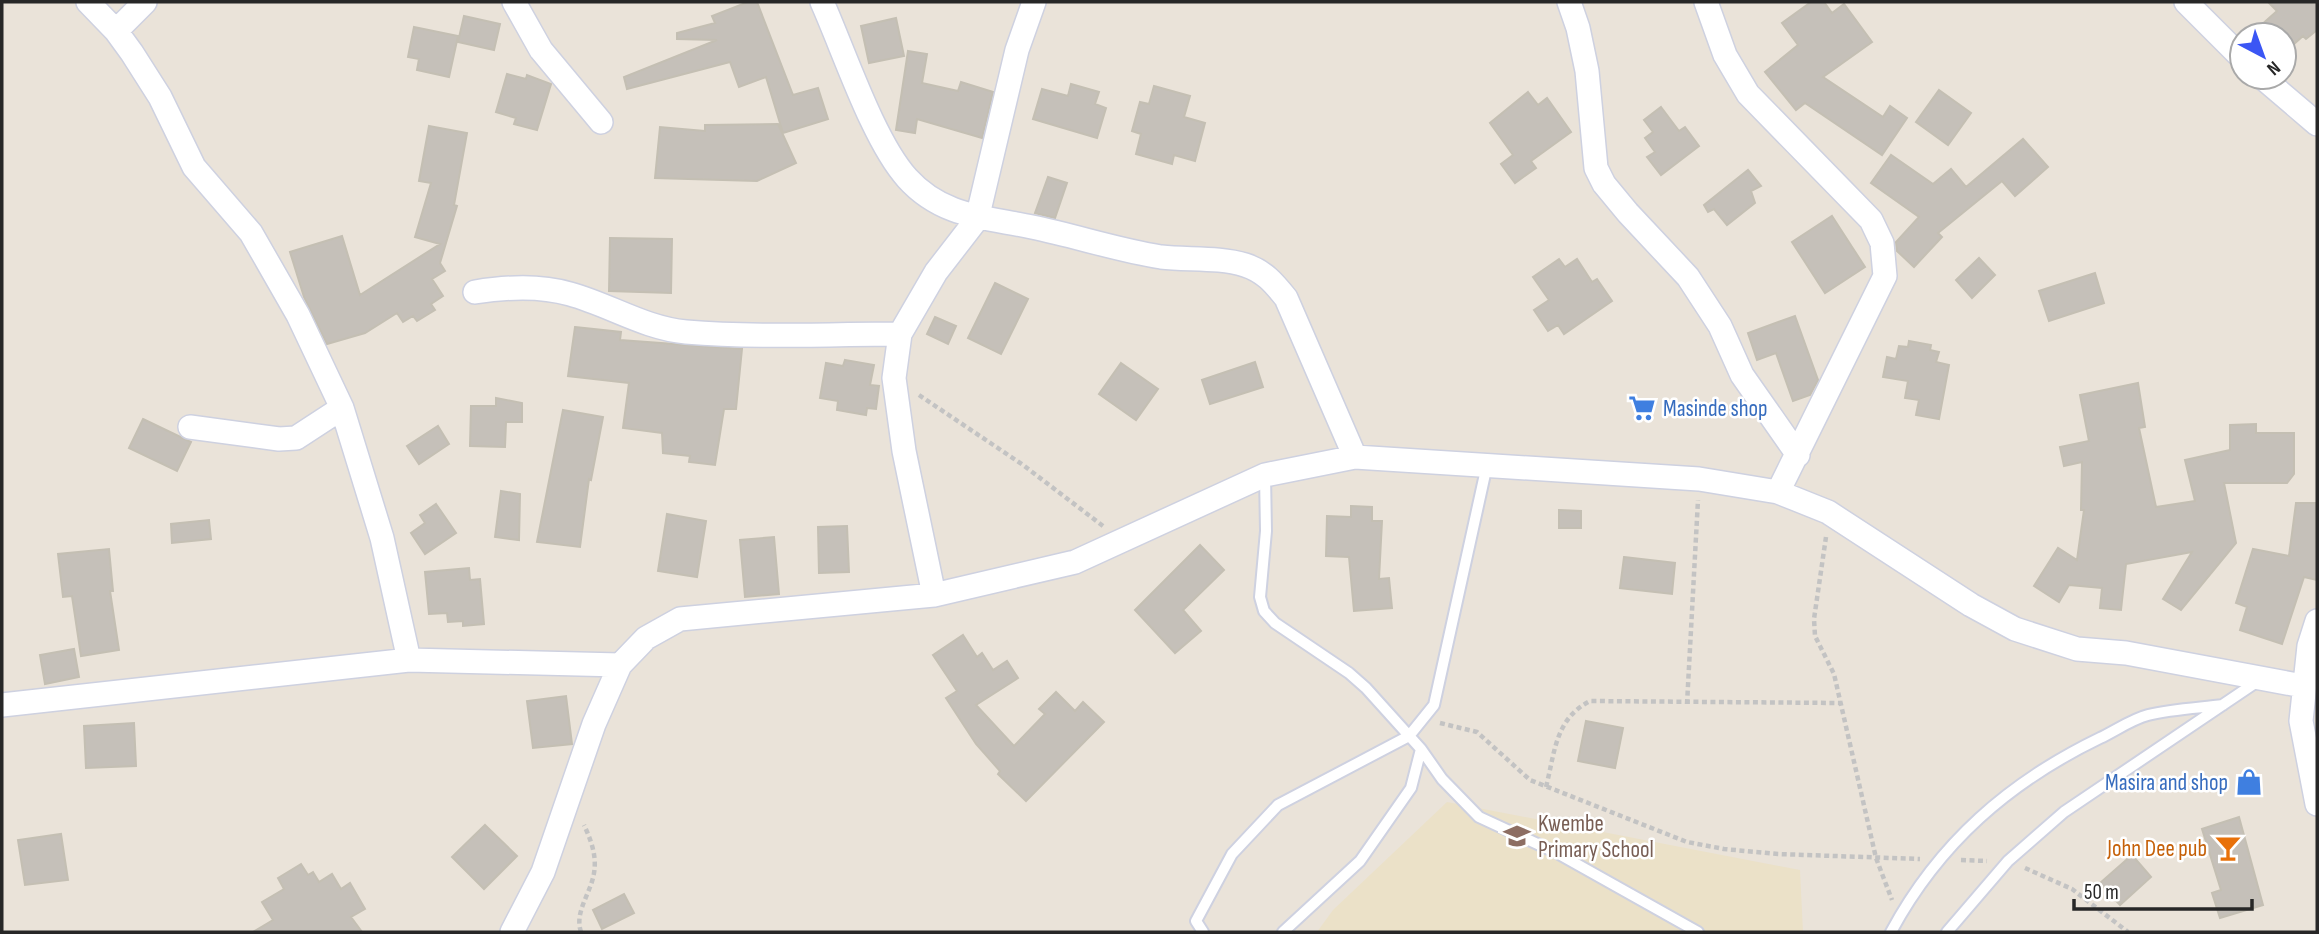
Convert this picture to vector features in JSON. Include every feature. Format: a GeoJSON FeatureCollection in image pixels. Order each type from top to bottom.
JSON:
{"type":"FeatureCollection","features":[{"type":"Feature","properties":{"kind":"street"},"geometry":{"type":"LineString","coordinates":[[88,2],[116,31],[160,97],[194,167],[251,233],[342,408],[382,538],[409,660]]}},
{"type":"Feature","properties":{"kind":"street"},"geometry":{"type":"LineString","coordinates":[[116,31],[145,2]]}},
{"type":"Feature","properties":{"kind":"street"},"geometry":{"type":"LineString","coordinates":[[514,2],[541,50],[601,122]]}},
{"type":"Feature","properties":{"kind":"street"},"geometry":{"type":"LineString","coordinates":[[822,2],[890,153],[907,178],[947,210],[977,219],[1032,227],[1097,245],[1161,257],[1244,265],[1261,272],[1286,298],[1355,457]]}},
{"type":"Feature","properties":{"kind":"street"},"geometry":{"type":"LineString","coordinates":[[934,595],[904,451],[894,378],[900,334],[936,272],[977,219],[1017,50],[1034,2]]}},
{"type":"Feature","properties":{"kind":"street"},"geometry":{"type":"LineString","coordinates":[[1569,2],[1578,28],[1587,71],[1596,168],[1604,184],[1688,277],[1720,326],[1742,375],[1798,455]]}},
{"type":"Feature","properties":{"kind":"street"},"geometry":{"type":"LineString","coordinates":[[1706,2],[1725,55],[1748,94],[1864,212],[1882,243],[1885,276],[1798,455],[1777,492]]}},
{"type":"Feature","properties":{"kind":"street"},"geometry":{"type":"LineString","coordinates":[[2186,2],[2228,44]]}},
{"type":"Feature","properties":{"kind":"street"},"geometry":{"type":"LineString","coordinates":[[2278,91],[2317,124]]}},
{"type":"Feature","properties":{"kind":"street"},"geometry":{"type":"LineString","coordinates":[[475,292],[507,287],[572,294],[642,323],[685,332],[900,334]]}},
{"type":"Feature","properties":{"kind":"street"},"geometry":{"type":"LineString","coordinates":[[191,427],[279,439],[296,438],[342,408]]}},
{"type":"Feature","properties":{"kind":"street"},"geometry":{"type":"LineString","coordinates":[[512,932],[543,872],[594,724],[620,665],[646,638],[680,619],[934,595],[1075,562],[1265,475],[1355,457],[1699,479],[1777,492],[1828,512],[1971,605],[2015,629],[2077,649],[2126,653],[2303,686]]}},
{"type":"Feature","properties":{"kind":"street"},"geometry":{"type":"LineString","coordinates":[[2317,621],[2309,646],[2301,721],[2317,804]]}},
{"type":"Feature","properties":{"kind":"street"},"geometry":{"type":"LineString","coordinates":[[2,705],[409,660],[620,665]]}},
{"type":"Feature","properties":{"kind":"lane"},"geometry":{"type":"LineString","coordinates":[[1203,932],[1196,921],[1232,854],[1278,805],[1409,736],[1434,705],[1487,465]]}},
{"type":"Feature","properties":{"kind":"lane"},"geometry":{"type":"LineString","coordinates":[[1265,475],[1265,531],[1260,597],[1264,611],[1275,622],[1349,673],[1421,749],[1442,779],[1479,817],[1557,853],[1698,932]]}},
{"type":"Feature","properties":{"kind":"lane"},"geometry":{"type":"LineString","coordinates":[[1947,932],[2008,861],[2064,812],[2263,678]]}},
{"type":"Feature","properties":{"kind":"lane"},"geometry":{"type":"LineString","coordinates":[[1891,932],[1936,860],[1975,820],[2019,786],[2067,754],[2147,715],[2223,705]]}},
{"type":"Feature","properties":{"kind":"lane"},"geometry":{"type":"LineString","coordinates":[[1283,932],[1360,861],[1411,788],[1421,749]]}},
{"type":"Feature","properties":{"kind":"path"},"geometry":{"type":"LineString","coordinates":[[894,378],[1023,465],[1123,541]]}},
{"type":"Feature","properties":{"kind":"path"},"geometry":{"type":"LineString","coordinates":[[1687,704],[1699,479]]}},
{"type":"Feature","properties":{"kind":"path"},"geometry":{"type":"LineString","coordinates":[[1828,512],[1814,619],[1815,636],[1834,674],[1876,858],[1899,918]]}},
{"type":"Feature","properties":{"kind":"path"},"geometry":{"type":"LineString","coordinates":[[1546,787],[1561,728],[1577,708],[1590,701],[1687,704],[1842,703]]}},
{"type":"Feature","properties":{"kind":"path"},"geometry":{"type":"LineString","coordinates":[[1424,718],[1476,732],[1530,780],[1687,842],[1724,849],[1876,858],[2008,861],[2072,889],[2128,932]]}},
{"type":"Feature","properties":{"kind":"path"},"geometry":{"type":"LineString","coordinates":[[570,796],[590,838],[595,860],[594,875],[580,914],[581,932]]}},
{"type":"Feature","properties":{"kind":"shaded area","name":"Kwembe Primary School"},"geometry":{"type":"Polygon","coordinates":[[[1447,802],[1800,870],[1803,932],[1317,932],[1333,910],[1447,802]]]}},
{"type":"Feature","properties":{"kind":"building"},"geometry":{"type":"Polygon","coordinates":[[[748,2],[757,2],[793,95],[818,88],[828,119],[783,133],[766,77],[739,87],[730,62],[627,89],[624,77],[717,40],[677,39],[677,33],[715,23],[712,16],[748,2]]]}},
{"type":"Feature","properties":{"kind":"building"},"geometry":{"type":"Polygon","coordinates":[[[1811,2],[1824,2],[1832,13],[1844,4],[1872,42],[1823,77],[1883,117],[1890,106],[1907,118],[1882,155],[1805,103],[1796,110],[1765,72],[1798,45],[1782,23],[1811,2]]]}},
{"type":"Feature","properties":{"kind":"building"},"geometry":{"type":"Polygon","coordinates":[[[2268,2],[2317,2],[2317,30],[2306,39],[2303,36],[2298,40],[2298,21],[2266,21],[2277,11],[2268,2]]]}},
{"type":"Feature","properties":{"kind":"building"},"geometry":{"type":"Polygon","coordinates":[[[464,16],[500,24],[494,50],[458,42],[464,16]]]}},
{"type":"Feature","properties":{"kind":"building"},"geometry":{"type":"Polygon","coordinates":[[[896,18],[904,56],[869,63],[861,26],[896,18]]]}},
{"type":"Feature","properties":{"kind":"building"},"geometry":{"type":"Polygon","coordinates":[[[414,27],[458,36],[449,77],[417,70],[419,59],[408,57],[414,27]]]}},
{"type":"Feature","properties":{"kind":"building"},"geometry":{"type":"Polygon","coordinates":[[[908,51],[927,54],[922,83],[958,91],[961,82],[993,92],[982,138],[917,119],[915,133],[896,130],[908,51]]]}},
{"type":"Feature","properties":{"kind":"building"},"geometry":{"type":"Polygon","coordinates":[[[507,74],[526,79],[527,75],[551,84],[537,130],[514,124],[516,118],[496,112],[507,74]]]}},
{"type":"Feature","properties":{"kind":"building"},"geometry":{"type":"Polygon","coordinates":[[[1071,84],[1099,92],[1095,104],[1106,108],[1097,138],[1033,119],[1042,89],[1068,96],[1071,84]]]}},
{"type":"Feature","properties":{"kind":"building"},"geometry":{"type":"Polygon","coordinates":[[[1154,86],[1190,96],[1184,117],[1205,123],[1195,161],[1174,155],[1172,164],[1136,154],[1141,134],[1132,131],[1140,102],[1149,104],[1154,86]]]}},
{"type":"Feature","properties":{"kind":"building"},"geometry":{"type":"Polygon","coordinates":[[[1939,90],[1971,113],[1948,145],[1916,122],[1939,90]]]}},
{"type":"Feature","properties":{"kind":"building"},"geometry":{"type":"Polygon","coordinates":[[[1528,92],[1538,105],[1547,98],[1571,132],[1531,161],[1536,168],[1515,183],[1501,164],[1513,155],[1490,123],[1528,92]]]}},
{"type":"Feature","properties":{"kind":"building"},"geometry":{"type":"Polygon","coordinates":[[[1661,107],[1679,131],[1685,127],[1699,146],[1661,175],[1647,157],[1655,152],[1645,138],[1653,132],[1644,120],[1661,107]]]}},
{"type":"Feature","properties":{"kind":"building"},"geometry":{"type":"Polygon","coordinates":[[[778,124],[796,163],[757,181],[655,178],[660,127],[705,131],[705,125],[778,124]]]}},
{"type":"Feature","properties":{"kind":"building"},"geometry":{"type":"Polygon","coordinates":[[[429,126],[467,133],[454,205],[457,206],[440,263],[445,271],[432,279],[443,296],[431,304],[435,310],[417,321],[413,316],[403,322],[397,313],[365,333],[327,344],[304,297],[290,252],[342,236],[360,295],[440,244],[415,237],[431,183],[419,181],[429,126]]]}},
{"type":"Feature","properties":{"kind":"building"},"geometry":{"type":"Polygon","coordinates":[[[2023,139],[2048,167],[2015,196],[2002,181],[1938,233],[1942,237],[1914,267],[1897,251],[1896,242],[1919,217],[1871,183],[1891,155],[1933,184],[1951,169],[1966,187],[2023,139]]]}},
{"type":"Feature","properties":{"kind":"building"},"geometry":{"type":"Polygon","coordinates":[[[1748,170],[1761,186],[1751,191],[1755,203],[1727,225],[1714,209],[1708,212],[1704,205],[1748,170]]]}},
{"type":"Feature","properties":{"kind":"building"},"geometry":{"type":"Polygon","coordinates":[[[1048,177],[1067,183],[1055,218],[1035,213],[1048,177]]]}},
{"type":"Feature","properties":{"kind":"building"},"geometry":{"type":"Polygon","coordinates":[[[1832,216],[1865,267],[1825,293],[1792,242],[1832,216]]]}},
{"type":"Feature","properties":{"kind":"building"},"geometry":{"type":"Polygon","coordinates":[[[610,238],[672,239],[671,293],[609,291],[610,238]]]}},
{"type":"Feature","properties":{"kind":"building"},"geometry":{"type":"Polygon","coordinates":[[[1979,258],[1995,275],[1972,298],[1956,280],[1979,258]]]}},
{"type":"Feature","properties":{"kind":"building"},"geometry":{"type":"Polygon","coordinates":[[[1559,259],[1565,267],[1577,259],[1592,282],[1597,279],[1612,301],[1564,334],[1558,325],[1548,331],[1534,310],[1549,300],[1533,277],[1559,259]]]}},
{"type":"Feature","properties":{"kind":"building"},"geometry":{"type":"Polygon","coordinates":[[[2095,273],[2104,303],[2049,321],[2039,291],[2095,273]]]}},
{"type":"Feature","properties":{"kind":"building"},"geometry":{"type":"Polygon","coordinates":[[[995,283],[1028,299],[1001,354],[968,338],[995,283]]]}},
{"type":"Feature","properties":{"kind":"building"},"geometry":{"type":"Polygon","coordinates":[[[1795,316],[1818,380],[1810,395],[1793,401],[1776,353],[1757,360],[1748,333],[1795,316]]]}},
{"type":"Feature","properties":{"kind":"building"},"geometry":{"type":"Polygon","coordinates":[[[935,317],[956,326],[948,344],[927,334],[935,317]]]}},
{"type":"Feature","properties":{"kind":"building"},"geometry":{"type":"Polygon","coordinates":[[[575,327],[621,332],[620,340],[742,349],[736,409],[724,409],[715,465],[689,462],[690,456],[663,453],[662,433],[623,428],[629,383],[568,376],[575,327]]]}},
{"type":"Feature","properties":{"kind":"building"},"geometry":{"type":"Polygon","coordinates":[[[1909,341],[1931,345],[1930,350],[1939,352],[1936,362],[1949,365],[1939,419],[1916,415],[1919,400],[1905,398],[1908,381],[1883,377],[1887,357],[1896,359],[1899,346],[1908,347],[1909,341]]]}},
{"type":"Feature","properties":{"kind":"building"},"geometry":{"type":"Polygon","coordinates":[[[845,360],[874,365],[870,385],[879,386],[876,409],[867,408],[866,415],[837,410],[838,401],[820,398],[826,363],[843,366],[845,360]]]}},
{"type":"Feature","properties":{"kind":"building"},"geometry":{"type":"Polygon","coordinates":[[[1255,362],[1263,387],[1210,404],[1202,380],[1255,362]]]}},
{"type":"Feature","properties":{"kind":"building"},"geometry":{"type":"Polygon","coordinates":[[[1121,363],[1158,389],[1136,420],[1099,394],[1121,363]]]}},
{"type":"Feature","properties":{"kind":"building"},"geometry":{"type":"Polygon","coordinates":[[[2138,383],[2145,427],[2139,428],[2156,507],[2195,501],[2185,460],[2230,450],[2230,425],[2256,424],[2256,433],[2294,433],[2294,474],[2287,483],[2224,483],[2236,543],[2181,610],[2163,599],[2192,552],[2126,564],[2121,610],[2100,608],[2102,588],[2069,585],[2059,602],[2034,586],[2058,548],[2077,560],[2084,510],[2081,510],[2082,462],[2064,466],[2060,447],[2089,441],[2080,395],[2138,383]]]}},
{"type":"Feature","properties":{"kind":"building"},"geometry":{"type":"Polygon","coordinates":[[[496,398],[522,403],[522,422],[506,422],[505,447],[470,446],[471,406],[496,406],[496,398]]]}},
{"type":"Feature","properties":{"kind":"building"},"geometry":{"type":"Polygon","coordinates":[[[563,410],[603,417],[591,480],[589,479],[580,547],[537,542],[563,410]]]}},
{"type":"Feature","properties":{"kind":"building"},"geometry":{"type":"Polygon","coordinates":[[[143,419],[191,442],[177,471],[129,448],[143,419]]]}},
{"type":"Feature","properties":{"kind":"building"},"geometry":{"type":"Polygon","coordinates":[[[438,426],[449,444],[419,464],[407,446],[438,426]]]}},
{"type":"Feature","properties":{"kind":"building"},"geometry":{"type":"Polygon","coordinates":[[[501,491],[520,494],[519,540],[495,537],[501,491]]]}},
{"type":"Feature","properties":{"kind":"building"},"geometry":{"type":"Polygon","coordinates":[[[2296,503],[2316,503],[2317,580],[2304,577],[2282,644],[2240,630],[2247,607],[2236,603],[2253,549],[2289,556],[2296,503]]]}},
{"type":"Feature","properties":{"kind":"building"},"geometry":{"type":"Polygon","coordinates":[[[436,504],[456,533],[425,554],[411,533],[425,523],[420,515],[436,504]]]}},
{"type":"Feature","properties":{"kind":"building"},"geometry":{"type":"Polygon","coordinates":[[[1351,506],[1372,507],[1372,521],[1382,521],[1379,579],[1389,578],[1392,608],[1354,611],[1349,557],[1326,556],[1327,516],[1351,517],[1351,506]]]}},
{"type":"Feature","properties":{"kind":"building"},"geometry":{"type":"Polygon","coordinates":[[[1559,510],[1581,511],[1581,528],[1559,528],[1559,510]]]}},
{"type":"Feature","properties":{"kind":"building"},"geometry":{"type":"Polygon","coordinates":[[[667,514],[706,521],[697,577],[658,571],[667,514]]]}},
{"type":"Feature","properties":{"kind":"building"},"geometry":{"type":"Polygon","coordinates":[[[209,520],[211,539],[172,543],[171,524],[209,520]]]}},
{"type":"Feature","properties":{"kind":"building"},"geometry":{"type":"Polygon","coordinates":[[[847,526],[849,572],[819,573],[818,527],[847,526]]]}},
{"type":"Feature","properties":{"kind":"building"},"geometry":{"type":"Polygon","coordinates":[[[774,537],[779,594],[745,597],[740,540],[774,537]]]}},
{"type":"Feature","properties":{"kind":"building"},"geometry":{"type":"Polygon","coordinates":[[[1200,545],[1224,570],[1183,610],[1201,631],[1175,653],[1135,610],[1200,545]]]}},
{"type":"Feature","properties":{"kind":"building"},"geometry":{"type":"Polygon","coordinates":[[[109,549],[113,591],[110,591],[119,650],[81,656],[72,596],[63,597],[58,554],[109,549]]]}},
{"type":"Feature","properties":{"kind":"building"},"geometry":{"type":"Polygon","coordinates":[[[1624,557],[1675,563],[1672,594],[1620,588],[1624,557]]]}},
{"type":"Feature","properties":{"kind":"building"},"geometry":{"type":"Polygon","coordinates":[[[469,568],[470,580],[480,579],[484,624],[463,626],[463,621],[448,622],[447,613],[429,614],[425,572],[469,568]]]}},
{"type":"Feature","properties":{"kind":"building"},"geometry":{"type":"Polygon","coordinates":[[[963,635],[977,657],[982,653],[993,670],[1007,661],[1018,678],[976,705],[1014,746],[1045,714],[1039,709],[1056,692],[1075,711],[1083,702],[1104,722],[1026,801],[998,774],[1000,771],[976,744],[946,698],[957,691],[933,655],[963,635]]]}},
{"type":"Feature","properties":{"kind":"building"},"geometry":{"type":"Polygon","coordinates":[[[74,649],[79,677],[45,684],[40,655],[74,649]]]}},
{"type":"Feature","properties":{"kind":"building"},"geometry":{"type":"Polygon","coordinates":[[[566,696],[572,744],[533,748],[527,701],[566,696]]]}},
{"type":"Feature","properties":{"kind":"building"},"geometry":{"type":"Polygon","coordinates":[[[1586,721],[1623,728],[1615,768],[1578,761],[1586,721]]]}},
{"type":"Feature","properties":{"kind":"building"},"geometry":{"type":"Polygon","coordinates":[[[134,723],[136,766],[86,768],[84,726],[134,723]]]}},
{"type":"Feature","properties":{"kind":"building"},"geometry":{"type":"Polygon","coordinates":[[[2239,817],[2263,905],[2220,918],[2212,893],[2221,890],[2202,829],[2239,817]]]}},
{"type":"Feature","properties":{"kind":"building"},"geometry":{"type":"Polygon","coordinates":[[[485,825],[517,856],[484,889],[452,857],[485,825]]]}},
{"type":"Feature","properties":{"kind":"building"},"geometry":{"type":"Polygon","coordinates":[[[61,834],[68,880],[25,885],[18,840],[61,834]]]}},
{"type":"Feature","properties":{"kind":"building"},"geometry":{"type":"Polygon","coordinates":[[[2132,855],[2151,877],[2120,905],[2100,883],[2132,855]]]}},
{"type":"Feature","properties":{"kind":"building"},"geometry":{"type":"Polygon","coordinates":[[[301,864],[308,875],[313,872],[319,882],[332,874],[341,889],[350,883],[365,909],[351,917],[362,932],[253,932],[273,920],[262,902],[284,889],[278,878],[301,864]]]}},
{"type":"Feature","properties":{"kind":"building"},"geometry":{"type":"Polygon","coordinates":[[[624,894],[634,913],[602,929],[593,910],[624,894]]]}},
{"type":"Feature","properties":{"kind":"place","name":"Masinde shop"},"geometry":{"type":"Point","coordinates":[1642,408]}},
{"type":"Feature","properties":{"kind":"place","name":"Masira and shop"},"geometry":{"type":"Point","coordinates":[2249,782]}},
{"type":"Feature","properties":{"kind":"place","name":"Kwembe Primary School"},"geometry":{"type":"Point","coordinates":[1517,836]}},
{"type":"Feature","properties":{"kind":"place","name":"John Dee pub"},"geometry":{"type":"Point","coordinates":[2228,848]}}]}
